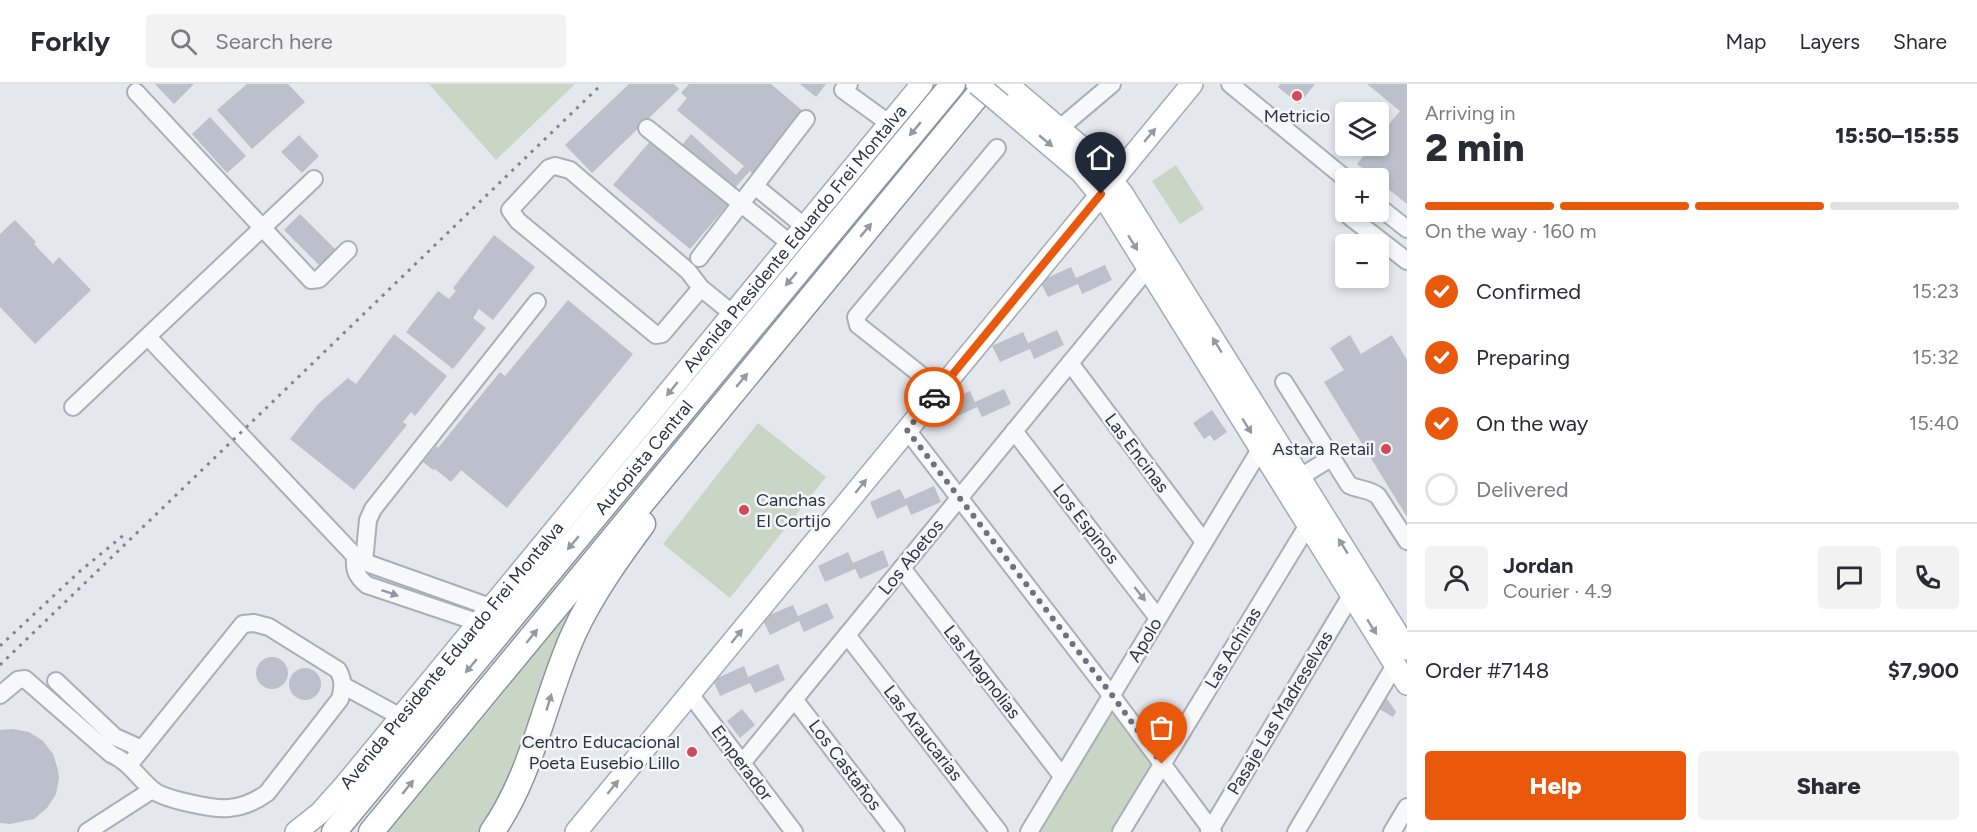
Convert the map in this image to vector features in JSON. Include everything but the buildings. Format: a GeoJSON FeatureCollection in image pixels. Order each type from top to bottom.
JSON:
{"type":"FeatureCollection","features":[{"type":"Feature","properties":{"kind":"highway","name":"Autopista Central"},"geometry":{"type":"LineString","coordinates":[[334,832],[953,84]]}},
{"type":"Feature","properties":{"kind":"highway","name":"Autopista Central"},"geometry":{"type":"LineString","coordinates":[[371,832],[987,84]]}},
{"type":"Feature","properties":{"kind":"highway"},"geometry":{"type":"LineString","coordinates":[[492,832],[522,781],[574,632],[607,576],[657,503],[692,441]]}},
{"type":"Feature","properties":{"kind":"highway"},"geometry":{"type":"LineString","coordinates":[[319,832],[383,772]]}},
{"type":"Feature","properties":{"kind":"main road","name":"Avenida Presidente Eduardo Frei Montalva"},"geometry":{"type":"LineString","coordinates":[[296,832],[329,804],[922,84]]}},
{"type":"Feature","properties":{"kind":"main road"},"geometry":{"type":"LineString","coordinates":[[977,84],[1009,94],[1060,129],[1098,163],[1107,187],[1148,268],[1300,477],[1401,657],[1407,684]]}},
{"type":"Feature","properties":{"kind":"main road"},"geometry":{"type":"LineString","coordinates":[[576,832],[1192,84]]}},
{"type":"Feature","properties":{"kind":"main road"},"geometry":{"type":"LineString","coordinates":[[1009,94],[1057,151],[1107,187],[1163,257],[1236,392],[1261,448],[1352,594],[1401,657]]}},
{"type":"Feature","properties":{"kind":"street"},"geometry":{"type":"LineString","coordinates":[[849,84],[843,90],[890,124]]}},
{"type":"Feature","properties":{"kind":"street"},"geometry":{"type":"LineString","coordinates":[[1060,129],[1112,84]]}},
{"type":"Feature","properties":{"kind":"street"},"geometry":{"type":"LineString","coordinates":[[1230,84],[1335,170]]}},
{"type":"Feature","properties":{"kind":"street"},"geometry":{"type":"LineString","coordinates":[[136,92],[311,280],[319,279],[348,250]]}},
{"type":"Feature","properties":{"kind":"street"},"geometry":{"type":"LineString","coordinates":[[699,258],[806,119]]}},
{"type":"Feature","properties":{"kind":"street"},"geometry":{"type":"LineString","coordinates":[[647,128],[791,244]]}},
{"type":"Feature","properties":{"kind":"street"},"geometry":{"type":"LineString","coordinates":[[940,390],[858,325],[856,317],[997,148]]}},
{"type":"Feature","properties":{"kind":"street"},"geometry":{"type":"LineString","coordinates":[[701,288],[662,334],[656,335],[518,221],[510,210],[549,168],[555,166],[570,170],[688,271],[701,288],[733,314]]}},
{"type":"Feature","properties":{"kind":"street"},"geometry":{"type":"LineString","coordinates":[[73,407],[314,179]]}},
{"type":"Feature","properties":{"kind":"street"},"geometry":{"type":"LineString","coordinates":[[755,186],[805,227]]}},
{"type":"Feature","properties":{"kind":"street"},"geometry":{"type":"LineString","coordinates":[[1389,215],[1407,230]]}},
{"type":"Feature","properties":{"kind":"street"},"geometry":{"type":"LineString","coordinates":[[1357,222],[1407,261]]}},
{"type":"Feature","properties":{"kind":"street","name":"Los Abetos"},"geometry":{"type":"LineString","coordinates":[[742,763],[1148,268]]}},
{"type":"Feature","properties":{"kind":"street"},"geometry":{"type":"LineString","coordinates":[[359,559],[373,508],[537,302]]}},
{"type":"Feature","properties":{"kind":"street"},"geometry":{"type":"LineString","coordinates":[[148,337],[359,559],[486,615]]}},
{"type":"Feature","properties":{"kind":"street","name":"Las Encinas"},"geometry":{"type":"LineString","coordinates":[[1070,363],[1204,542]]}},
{"type":"Feature","properties":{"kind":"street"},"geometry":{"type":"LineString","coordinates":[[1284,382],[1349,485],[1357,489],[1372,491],[1378,496],[1407,541]]}},
{"type":"Feature","properties":{"kind":"street"},"geometry":{"type":"LineString","coordinates":[[907,430],[1112,695],[1211,831]]}},
{"type":"Feature","properties":{"kind":"street","name":"Los Espinos"},"geometry":{"type":"LineString","coordinates":[[1014,431],[1158,618]]}},
{"type":"Feature","properties":{"kind":"street","name":"Apolo"},"geometry":{"type":"LineString","coordinates":[[1029,832],[1261,448]]}},
{"type":"Feature","properties":{"kind":"street"},"geometry":{"type":"LineString","coordinates":[[1300,477],[1331,458]]}},
{"type":"Feature","properties":{"kind":"street","name":"Las Achiras"},"geometry":{"type":"LineString","coordinates":[[1121,832],[1308,525]]}},
{"type":"Feature","properties":{"kind":"street","name":"Las Magnolias"},"geometry":{"type":"LineString","coordinates":[[902,568],[1062,776]]}},
{"type":"Feature","properties":{"kind":"street","name":"Pasaje Las Madreselvas"},"geometry":{"type":"LineString","coordinates":[[1211,831],[1352,594]]}},
{"type":"Feature","properties":{"kind":"street"},"geometry":{"type":"LineString","coordinates":[[0,695],[18,680],[25,679],[111,754],[129,765],[152,790],[163,796],[227,809],[258,799],[267,793],[340,699],[344,686],[338,670],[269,627],[254,623],[243,624],[129,765]]}},
{"type":"Feature","properties":{"kind":"street","name":"Las Araucarias"},"geometry":{"type":"LineString","coordinates":[[847,635],[999,832]]}},
{"type":"Feature","properties":{"kind":"street"},"geometry":{"type":"LineString","coordinates":[[1296,832],[1401,657]]}},
{"type":"Feature","properties":{"kind":"street"},"geometry":{"type":"LineString","coordinates":[[57,681],[116,737],[142,749]]}},
{"type":"Feature","properties":{"kind":"street"},"geometry":{"type":"LineString","coordinates":[[344,686],[401,717]]}},
{"type":"Feature","properties":{"kind":"street","name":"Emperador"},"geometry":{"type":"LineString","coordinates":[[690,694],[794,832]]}},
{"type":"Feature","properties":{"kind":"street","name":"Los Castaños"},"geometry":{"type":"LineString","coordinates":[[794,699],[896,832]]}},
{"type":"Feature","properties":{"kind":"street"},"geometry":{"type":"LineString","coordinates":[[87,832],[152,790]]}},
{"type":"Feature","properties":{"kind":"street"},"geometry":{"type":"LineString","coordinates":[[1392,832],[1407,807]]}},
{"type":"Feature","properties":{"kind":"green space"},"geometry":{"type":"Polygon","coordinates":[[[429,84],[575,84],[496,160],[429,84]]]}},
{"type":"Feature","properties":{"kind":"green space"},"geometry":{"type":"Polygon","coordinates":[[[1176,165],[1204,209],[1180,224],[1152,181],[1176,165]]]}},
{"type":"Feature","properties":{"kind":"green space","name":"Canchas El Cortijo"},"geometry":{"type":"Polygon","coordinates":[[[758,423],[826,477],[730,598],[663,544],[758,423]]]}},
{"type":"Feature","properties":{"kind":"green space"},"geometry":{"type":"Polygon","coordinates":[[[591,585],[519,768],[483,832],[388,832],[489,711],[591,585]]]}},
{"type":"Feature","properties":{"kind":"green space"},"geometry":{"type":"Polygon","coordinates":[[[1111,708],[1155,764],[1113,832],[1038,832],[1111,708]]]}},
{"type":"Feature","properties":{"kind":"railway"},"geometry":{"type":"LineString","coordinates":[[0,665],[602,84]]}},
{"type":"Feature","properties":{"kind":"railway"},"geometry":{"type":"LineString","coordinates":[[0,646],[79,572],[125,534]]}},
{"type":"Feature","properties":{"kind":"way so far"},"geometry":{"type":"LineString","coordinates":[[934,397],[907,430],[1112,695],[1162,764]]}},
{"type":"Feature","properties":{"kind":"place","name":"Metricio"},"geometry":{"type":"Point","coordinates":[1297,96]}},
{"type":"Feature","properties":{"kind":"place","name":"Astara Retail"},"geometry":{"type":"Point","coordinates":[1386,449]}},
{"type":"Feature","properties":{"kind":"place","name":"Canchas El Cortijo"},"geometry":{"type":"Point","coordinates":[744,510]}},
{"type":"Feature","properties":{"kind":"place","name":"Centro Educacional Poeta Eusebio Lillo"},"geometry":{"type":"Point","coordinates":[692,752]}},
{"type":"Feature","properties":{"kind":"route"},"geometry":{"type":"LineString","coordinates":[[934,397],[1101,194]]}}]}
